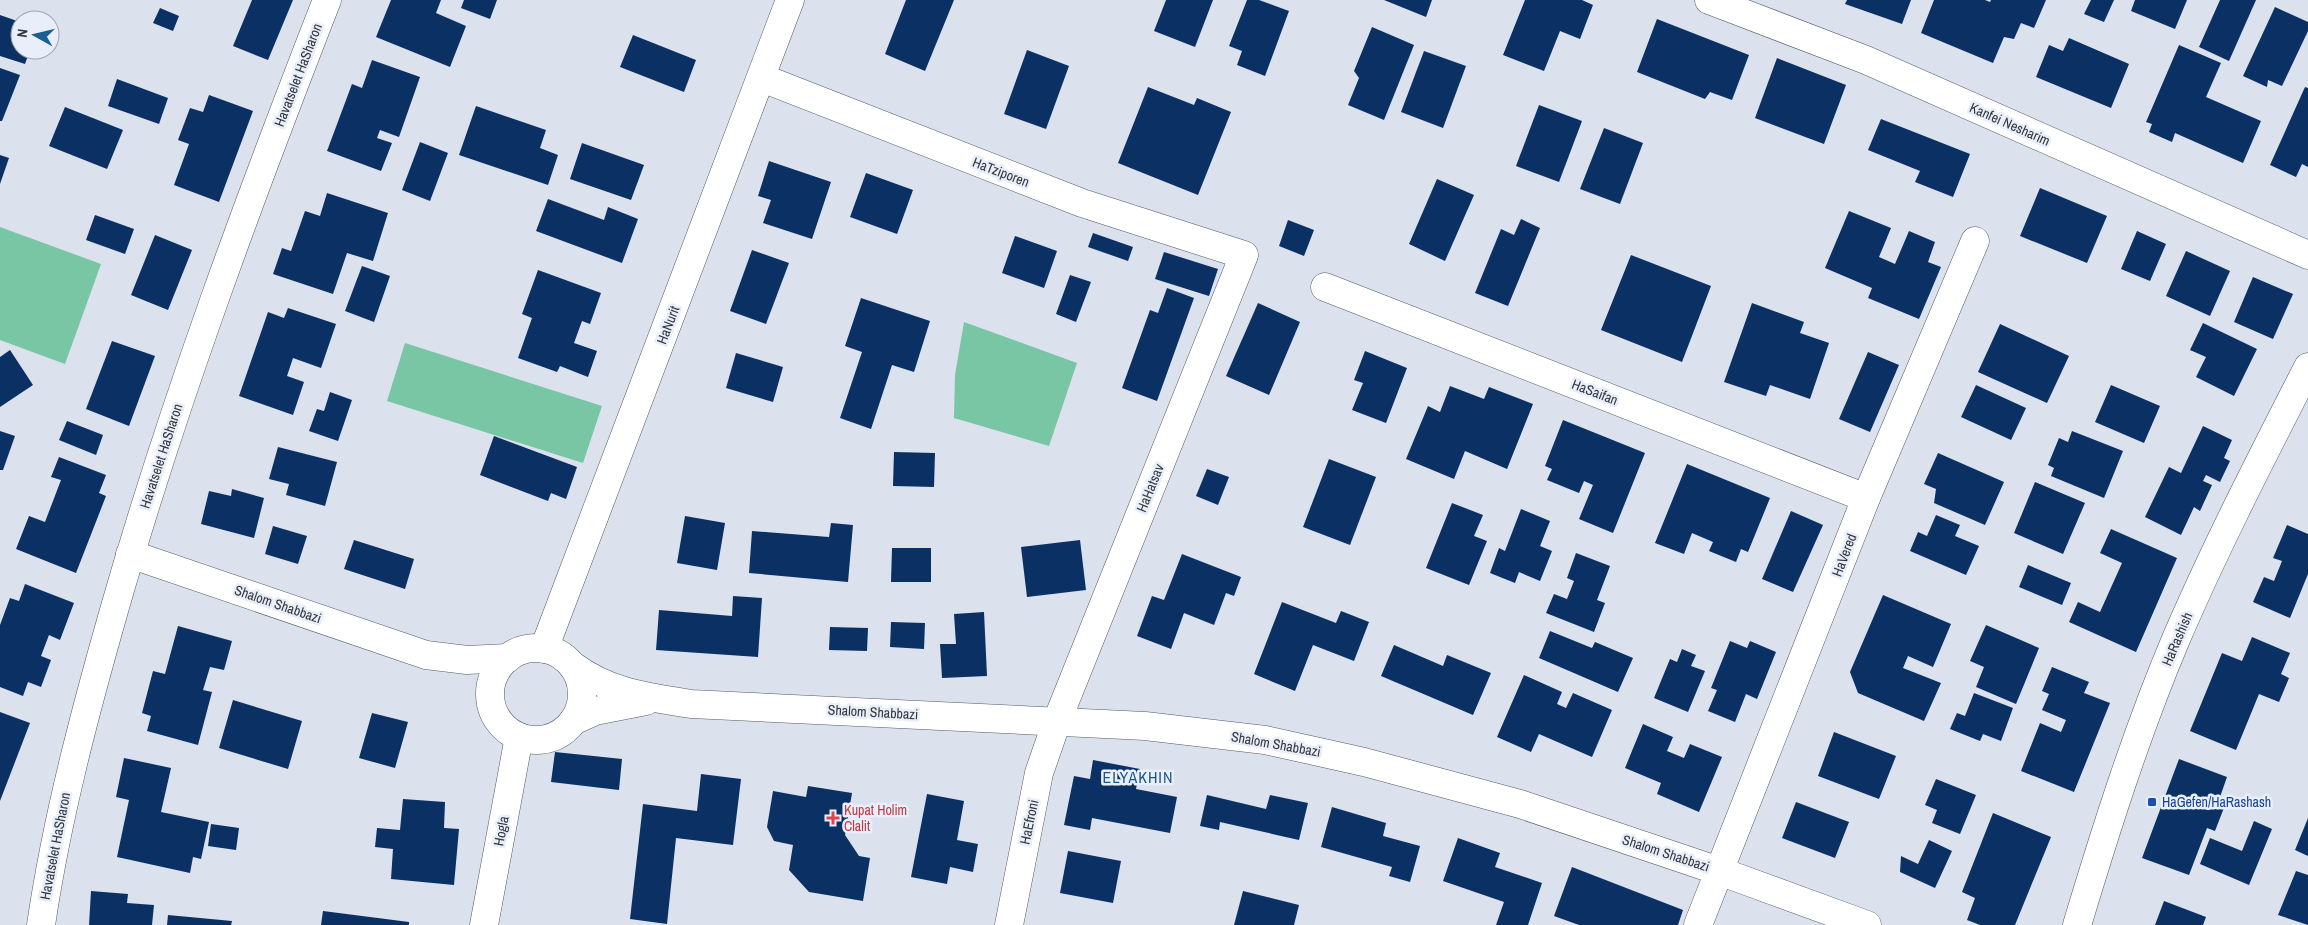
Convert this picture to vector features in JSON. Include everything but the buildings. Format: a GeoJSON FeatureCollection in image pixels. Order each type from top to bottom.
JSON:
{"type":"FeatureCollection","features":[{"type":"Feature","properties":{"kind":"street","name":"Havatselet HaSharon"},"geometry":{"type":"LineString","coordinates":[[41,925],[51,859],[71,769],[130,554],[225,266],[327,0]]}},
{"type":"Feature","properties":{"kind":"street","name":"HaNurit"},"geometry":{"type":"LineString","coordinates":[[544,649],[790,0]]}},
{"type":"Feature","properties":{"kind":"street","name":"Kanfei Nesharim"},"geometry":{"type":"LineString","coordinates":[[1709,0],[1866,60],[2308,255]]}},
{"type":"Feature","properties":{"kind":"street","name":"HaTziporen"},"geometry":{"type":"LineString","coordinates":[[762,78],[1082,203],[1244,255]]}},
{"type":"Feature","properties":{"kind":"street","name":"HaVered"},"geometry":{"type":"LineString","coordinates":[[1698,925],[1866,498],[1975,241]]}},
{"type":"Feature","properties":{"kind":"street","name":"HaHatsav"},"geometry":{"type":"LineString","coordinates":[[1057,721],[1244,255]]}},
{"type":"Feature","properties":{"kind":"street","name":"HaSaifan"},"geometry":{"type":"LineString","coordinates":[[1325,287],[1866,498]]}},
{"type":"Feature","properties":{"kind":"street","name":"HaRashish"},"geometry":{"type":"LineString","coordinates":[[2077,925],[2129,765],[2175,641],[2224,535],[2308,367]]}},
{"type":"Feature","properties":{"kind":"street","name":"Shalom Shabbazi"},"geometry":{"type":"LineString","coordinates":[[130,554],[426,655],[459,674],[478,688],[492,704]]}},
{"type":"Feature","properties":{"kind":"street"},"geometry":{"type":"LineString","coordinates":[[524,649],[544,649],[564,657],[573,666],[580,679],[582,692],[580,707],[573,721],[563,732],[549,738],[534,740],[519,737],[506,729],[497,718],[492,704],[490,689],[494,675],[508,658],[524,649]]}},
{"type":"Feature","properties":{"kind":"street","name":"Shalom Shabbazi"},"geometry":{"type":"LineString","coordinates":[[426,655],[467,660],[508,658]]}},
{"type":"Feature","properties":{"kind":"street","name":"Shalom Shabbazi"},"geometry":{"type":"LineString","coordinates":[[573,666],[606,686],[659,699],[722,706],[1145,726],[1265,740],[1416,775],[1520,804],[1719,871],[1867,925]]}},
{"type":"Feature","properties":{"kind":"street","name":"Shalom Shabbazi"},"geometry":{"type":"LineString","coordinates":[[573,721],[595,711],[610,707],[659,699]]}},
{"type":"Feature","properties":{"kind":"street","name":"HaEfroni"},"geometry":{"type":"LineString","coordinates":[[1009,925],[1039,773],[1057,721]]}},
{"type":"Feature","properties":{"kind":"street","name":"Hogla"},"geometry":{"type":"LineString","coordinates":[[484,925],[519,737]]}},
{"type":"Feature","properties":{"kind":"green space"},"geometry":{"type":"Polygon","coordinates":[[[0,227],[101,264],[65,364],[0,340],[0,227]]]}},
{"type":"Feature","properties":{"kind":"green space"},"geometry":{"type":"Polygon","coordinates":[[[964,322],[1077,363],[1049,446],[954,418],[955,375],[964,322]]]}},
{"type":"Feature","properties":{"kind":"green space"},"geometry":{"type":"Polygon","coordinates":[[[405,343],[602,406],[583,463],[387,401],[405,343]]]}},
{"type":"Feature","properties":{"kind":"place","name":"HaGefen/HaRashash"},"geometry":{"type":"Point","coordinates":[2152,802]}},
{"type":"Feature","properties":{"kind":"place","name":"Kupat Holim Clalit"},"geometry":{"type":"Point","coordinates":[833,818]}},
{"type":"Feature","properties":{"kind":"district","name":"ELYAKHIN"},"geometry":{"type":"Point","coordinates":[1138,777]}}]}
